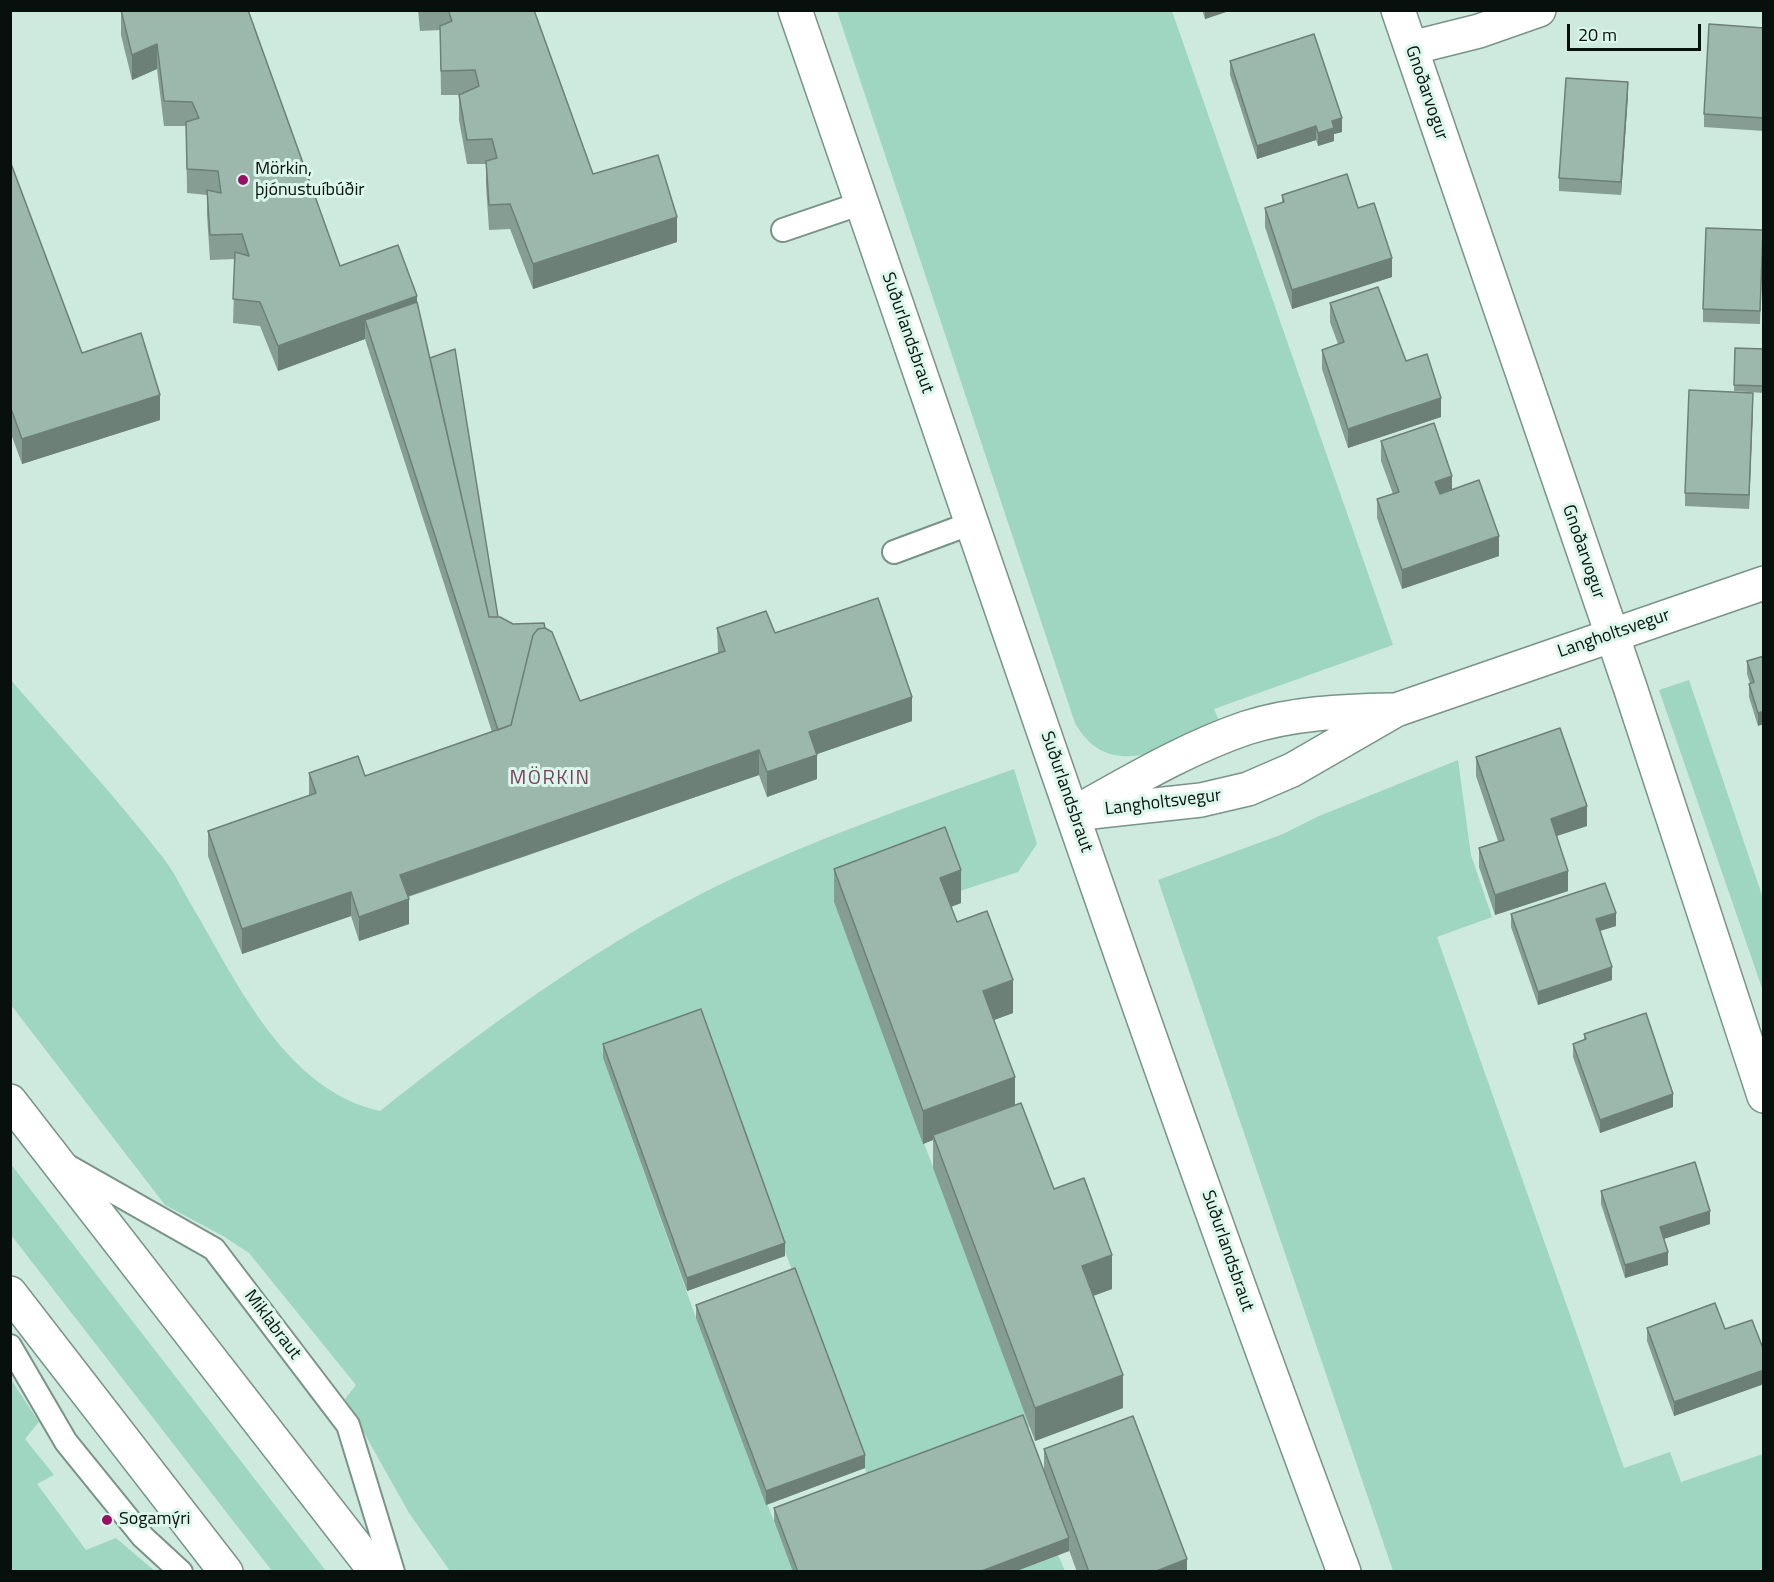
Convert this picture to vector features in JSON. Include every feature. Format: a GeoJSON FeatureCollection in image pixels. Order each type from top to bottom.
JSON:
{"type":"FeatureCollection","features":[{"type":"Feature","properties":{"kind":"main road","name":"Suðurlandsbraut"},"geometry":{"type":"LineString","coordinates":[[795,10],[1073,814],[1279,1398],[1344,1572]]}},
{"type":"Feature","properties":{"kind":"main road","name":"Gnoðarvogur"},"geometry":{"type":"LineString","coordinates":[[1398,10],[1612,636],[1764,1096]]}},
{"type":"Feature","properties":{"kind":"main road"},"geometry":{"type":"LineString","coordinates":[[1411,48],[1479,31],[1539,10]]}},
{"type":"Feature","properties":{"kind":"main road","name":"Langholtsvegur"},"geometry":{"type":"LineString","coordinates":[[1073,814],[1201,800],[1248,789],[1292,770],[1396,710],[1764,583]]}},
{"type":"Feature","properties":{"kind":"main road","name":"Langholtsvegur"},"geometry":{"type":"LineString","coordinates":[[1073,814],[1200,746],[1246,728],[1330,711],[1396,710]]}},
{"type":"Feature","properties":{"kind":"main road","name":"Miklabraut"},"geometry":{"type":"LineString","coordinates":[[10,1101],[376,1572]]}},
{"type":"Feature","properties":{"kind":"main road"},"geometry":{"type":"LineString","coordinates":[[10,1293],[226,1572]]}},
{"type":"Feature","properties":{"kind":"lane"},"geometry":{"type":"LineString","coordinates":[[783,230],[862,203]]}},
{"type":"Feature","properties":{"kind":"lane"},"geometry":{"type":"LineString","coordinates":[[894,552],[972,523]]}},
{"type":"Feature","properties":{"kind":"lane","name":"Miklabraut"},"geometry":{"type":"LineString","coordinates":[[56,1159],[214,1249],[348,1425],[393,1572]]}},
{"type":"Feature","properties":{"kind":"lane"},"geometry":{"type":"LineString","coordinates":[[10,1346],[66,1443],[143,1537],[181,1572]]}},
{"type":"Feature","properties":{"kind":"green space"},"geometry":{"type":"Polygon","coordinates":[[[837,11],[1172,11],[1393,645],[1214,709],[1221,725],[1162,750],[1142,755],[1123,756],[1106,752],[1089,742],[1075,723],[837,11]]]}},
{"type":"Feature","properties":{"kind":"green space"},"geometry":{"type":"Polygon","coordinates":[[[10,679],[164,859],[246,999],[267,1029],[291,1057],[317,1081],[346,1099],[380,1111],[495,1023],[574,969],[656,918],[776,859],[894,812],[1014,769],[1037,844],[1018,872],[957,892],[834,902],[1030,1427],[871,1485],[701,1023],[603,1058],[696,1318],[793,1571],[450,1571],[409,1513],[345,1399],[356,1385],[249,1253],[223,1236],[165,1205],[11,1005],[10,679]]]}},
{"type":"Feature","properties":{"kind":"green space"},"geometry":{"type":"Polygon","coordinates":[[[1689,680],[1763,898],[1763,991],[1659,690],[1689,680]]]}},
{"type":"Feature","properties":{"kind":"green space"},"geometry":{"type":"Polygon","coordinates":[[[1458,760],[1471,855],[1492,917],[1437,937],[1624,1468],[1670,1452],[1681,1482],[1763,1454],[1763,1571],[1393,1571],[1158,880],[1283,834],[1319,816],[1458,760]]]}},
{"type":"Feature","properties":{"kind":"green space"},"geometry":{"type":"Polygon","coordinates":[[[10,1163],[326,1571],[272,1571],[11,1235],[10,1163]]]}},
{"type":"Feature","properties":{"kind":"green space"},"geometry":{"type":"Polygon","coordinates":[[[10,1378],[39,1422],[25,1439],[54,1475],[37,1484],[86,1550],[116,1538],[155,1571],[11,1571],[10,1378]]]}},
{"type":"Feature","properties":{"kind":"green space"},"geometry":{"type":"Polygon","coordinates":[[[1058,1555],[1065,1571],[1014,1572],[1058,1555]]]}},
{"type":"Feature","properties":{"kind":"building","name":"Mörkin, þjónustuíbúðir"},"geometry":{"type":"Polygon","coordinates":[[[121,10],[248,10],[340,266],[398,245],[417,296],[278,346],[260,302],[233,299],[235,252],[249,256],[242,234],[210,235],[207,190],[221,193],[218,171],[187,169],[186,122],[199,118],[192,102],[164,101],[157,44],[132,55],[121,10]]]}},
{"type":"Feature","properties":{"kind":"building"},"geometry":{"type":"Polygon","coordinates":[[[448,10],[534,10],[593,174],[658,155],[677,217],[533,264],[510,204],[489,205],[486,161],[497,158],[492,139],[467,140],[459,95],[479,86],[475,70],[441,71],[440,26],[452,21],[448,10]]]}},
{"type":"Feature","properties":{"kind":"building"},"geometry":{"type":"Polygon","coordinates":[[[1709,24],[1764,28],[1764,118],[1704,114],[1709,24]]]}},
{"type":"Feature","properties":{"kind":"building"},"geometry":{"type":"Polygon","coordinates":[[[1314,34],[1342,118],[1332,121],[1334,128],[1318,133],[1316,126],[1257,146],[1230,61],[1314,34]]]}},
{"type":"Feature","properties":{"kind":"building"},"geometry":{"type":"Polygon","coordinates":[[[1566,78],[1628,82],[1621,182],[1559,178],[1566,78]]]}},
{"type":"Feature","properties":{"kind":"building"},"geometry":{"type":"Polygon","coordinates":[[[10,161],[82,353],[141,333],[160,395],[22,439],[10,406],[10,161]]]}},
{"type":"Feature","properties":{"kind":"building"},"geometry":{"type":"Polygon","coordinates":[[[1347,174],[1358,208],[1374,203],[1392,258],[1292,290],[1265,208],[1284,202],[1282,195],[1347,174]]]}},
{"type":"Feature","properties":{"kind":"building"},"geometry":{"type":"Polygon","coordinates":[[[1706,228],[1763,230],[1760,311],[1703,309],[1706,228]]]}},
{"type":"Feature","properties":{"kind":"building"},"geometry":{"type":"Polygon","coordinates":[[[1378,287],[1406,361],[1427,354],[1441,398],[1348,429],[1322,350],[1344,342],[1330,303],[1378,287]]]}},
{"type":"Feature","properties":{"kind":"building"},"geometry":{"type":"Polygon","coordinates":[[[417,302],[489,617],[500,617],[513,624],[544,623],[545,628],[538,629],[533,635],[511,725],[498,730],[365,320],[417,302]]]}},
{"type":"Feature","properties":{"kind":"building"},"geometry":{"type":"Polygon","coordinates":[[[1735,348],[1764,349],[1764,386],[1734,385],[1735,348]]]}},
{"type":"Feature","properties":{"kind":"building"},"geometry":{"type":"Polygon","coordinates":[[[455,349],[498,617],[489,617],[430,358],[455,349]]]}},
{"type":"Feature","properties":{"kind":"building"},"geometry":{"type":"Polygon","coordinates":[[[1689,390],[1753,393],[1749,495],[1685,493],[1689,390]]]}},
{"type":"Feature","properties":{"kind":"building"},"geometry":{"type":"Polygon","coordinates":[[[1434,423],[1452,476],[1435,482],[1440,494],[1479,480],[1499,536],[1402,570],[1377,499],[1399,492],[1381,441],[1434,423]]]}},
{"type":"Feature","properties":{"kind":"building"},"geometry":{"type":"Polygon","coordinates":[[[878,598],[912,697],[809,732],[817,755],[767,772],[759,750],[400,875],[409,899],[359,917],[351,892],[242,929],[208,831],[316,793],[309,773],[358,756],[365,776],[511,725],[533,635],[538,629],[545,628],[552,632],[580,701],[725,651],[717,628],[766,611],[775,633],[878,598]]]}},
{"type":"Feature","properties":{"kind":"building"},"geometry":{"type":"Polygon","coordinates":[[[1764,656],[1764,711],[1758,713],[1749,684],[1754,682],[1747,661],[1764,656]]]}},
{"type":"Feature","properties":{"kind":"building"},"geometry":{"type":"Polygon","coordinates":[[[1560,728],[1587,806],[1551,819],[1568,871],[1495,895],[1479,848],[1504,840],[1476,757],[1560,728]]]}},
{"type":"Feature","properties":{"kind":"building"},"geometry":{"type":"Polygon","coordinates":[[[945,827],[961,870],[940,878],[957,922],[987,911],[1013,980],[983,991],[1015,1077],[923,1111],[834,869],[945,827]]]}},
{"type":"Feature","properties":{"kind":"building"},"geometry":{"type":"Polygon","coordinates":[[[1605,883],[1616,913],[1596,919],[1612,967],[1538,992],[1511,914],[1605,883]]]}},
{"type":"Feature","properties":{"kind":"building"},"geometry":{"type":"Polygon","coordinates":[[[701,1009],[785,1243],[687,1278],[603,1044],[701,1009]]]}},
{"type":"Feature","properties":{"kind":"building"},"geometry":{"type":"Polygon","coordinates":[[[1646,1013],[1673,1094],[1600,1120],[1573,1044],[1586,1039],[1584,1034],[1646,1013]]]}},
{"type":"Feature","properties":{"kind":"building"},"geometry":{"type":"Polygon","coordinates":[[[1021,1103],[1054,1189],[1084,1178],[1112,1255],[1082,1266],[1123,1375],[1035,1408],[933,1135],[1021,1103]]]}},
{"type":"Feature","properties":{"kind":"building"},"geometry":{"type":"Polygon","coordinates":[[[1695,1162],[1710,1211],[1660,1227],[1668,1252],[1625,1265],[1601,1191],[1695,1162]]]}},
{"type":"Feature","properties":{"kind":"building"},"geometry":{"type":"Polygon","coordinates":[[[795,1268],[865,1455],[766,1491],[696,1305],[795,1268]]]}},
{"type":"Feature","properties":{"kind":"building"},"geometry":{"type":"Polygon","coordinates":[[[1715,1303],[1725,1329],[1752,1320],[1764,1351],[1764,1370],[1674,1402],[1647,1328],[1715,1303]]]}},
{"type":"Feature","properties":{"kind":"building"},"geometry":{"type":"Polygon","coordinates":[[[1023,1415],[1069,1538],[979,1572],[798,1572],[774,1508],[1023,1415]]]}},
{"type":"Feature","properties":{"kind":"building"},"geometry":{"type":"Polygon","coordinates":[[[1133,1416],[1187,1559],[1154,1572],[1089,1572],[1044,1449],[1133,1416]]]}},
{"type":"Feature","properties":{"kind":"place","name":"Mörkin, þjónustuíbúðir"},"geometry":{"type":"Point","coordinates":[243,180]}},
{"type":"Feature","properties":{"kind":"place","name":"Sogamýri"},"geometry":{"type":"Point","coordinates":[107,1520]}},
{"type":"Feature","properties":{"kind":"district","name":"MÖRKIN"},"geometry":{"type":"Point","coordinates":[550,779]}}]}
